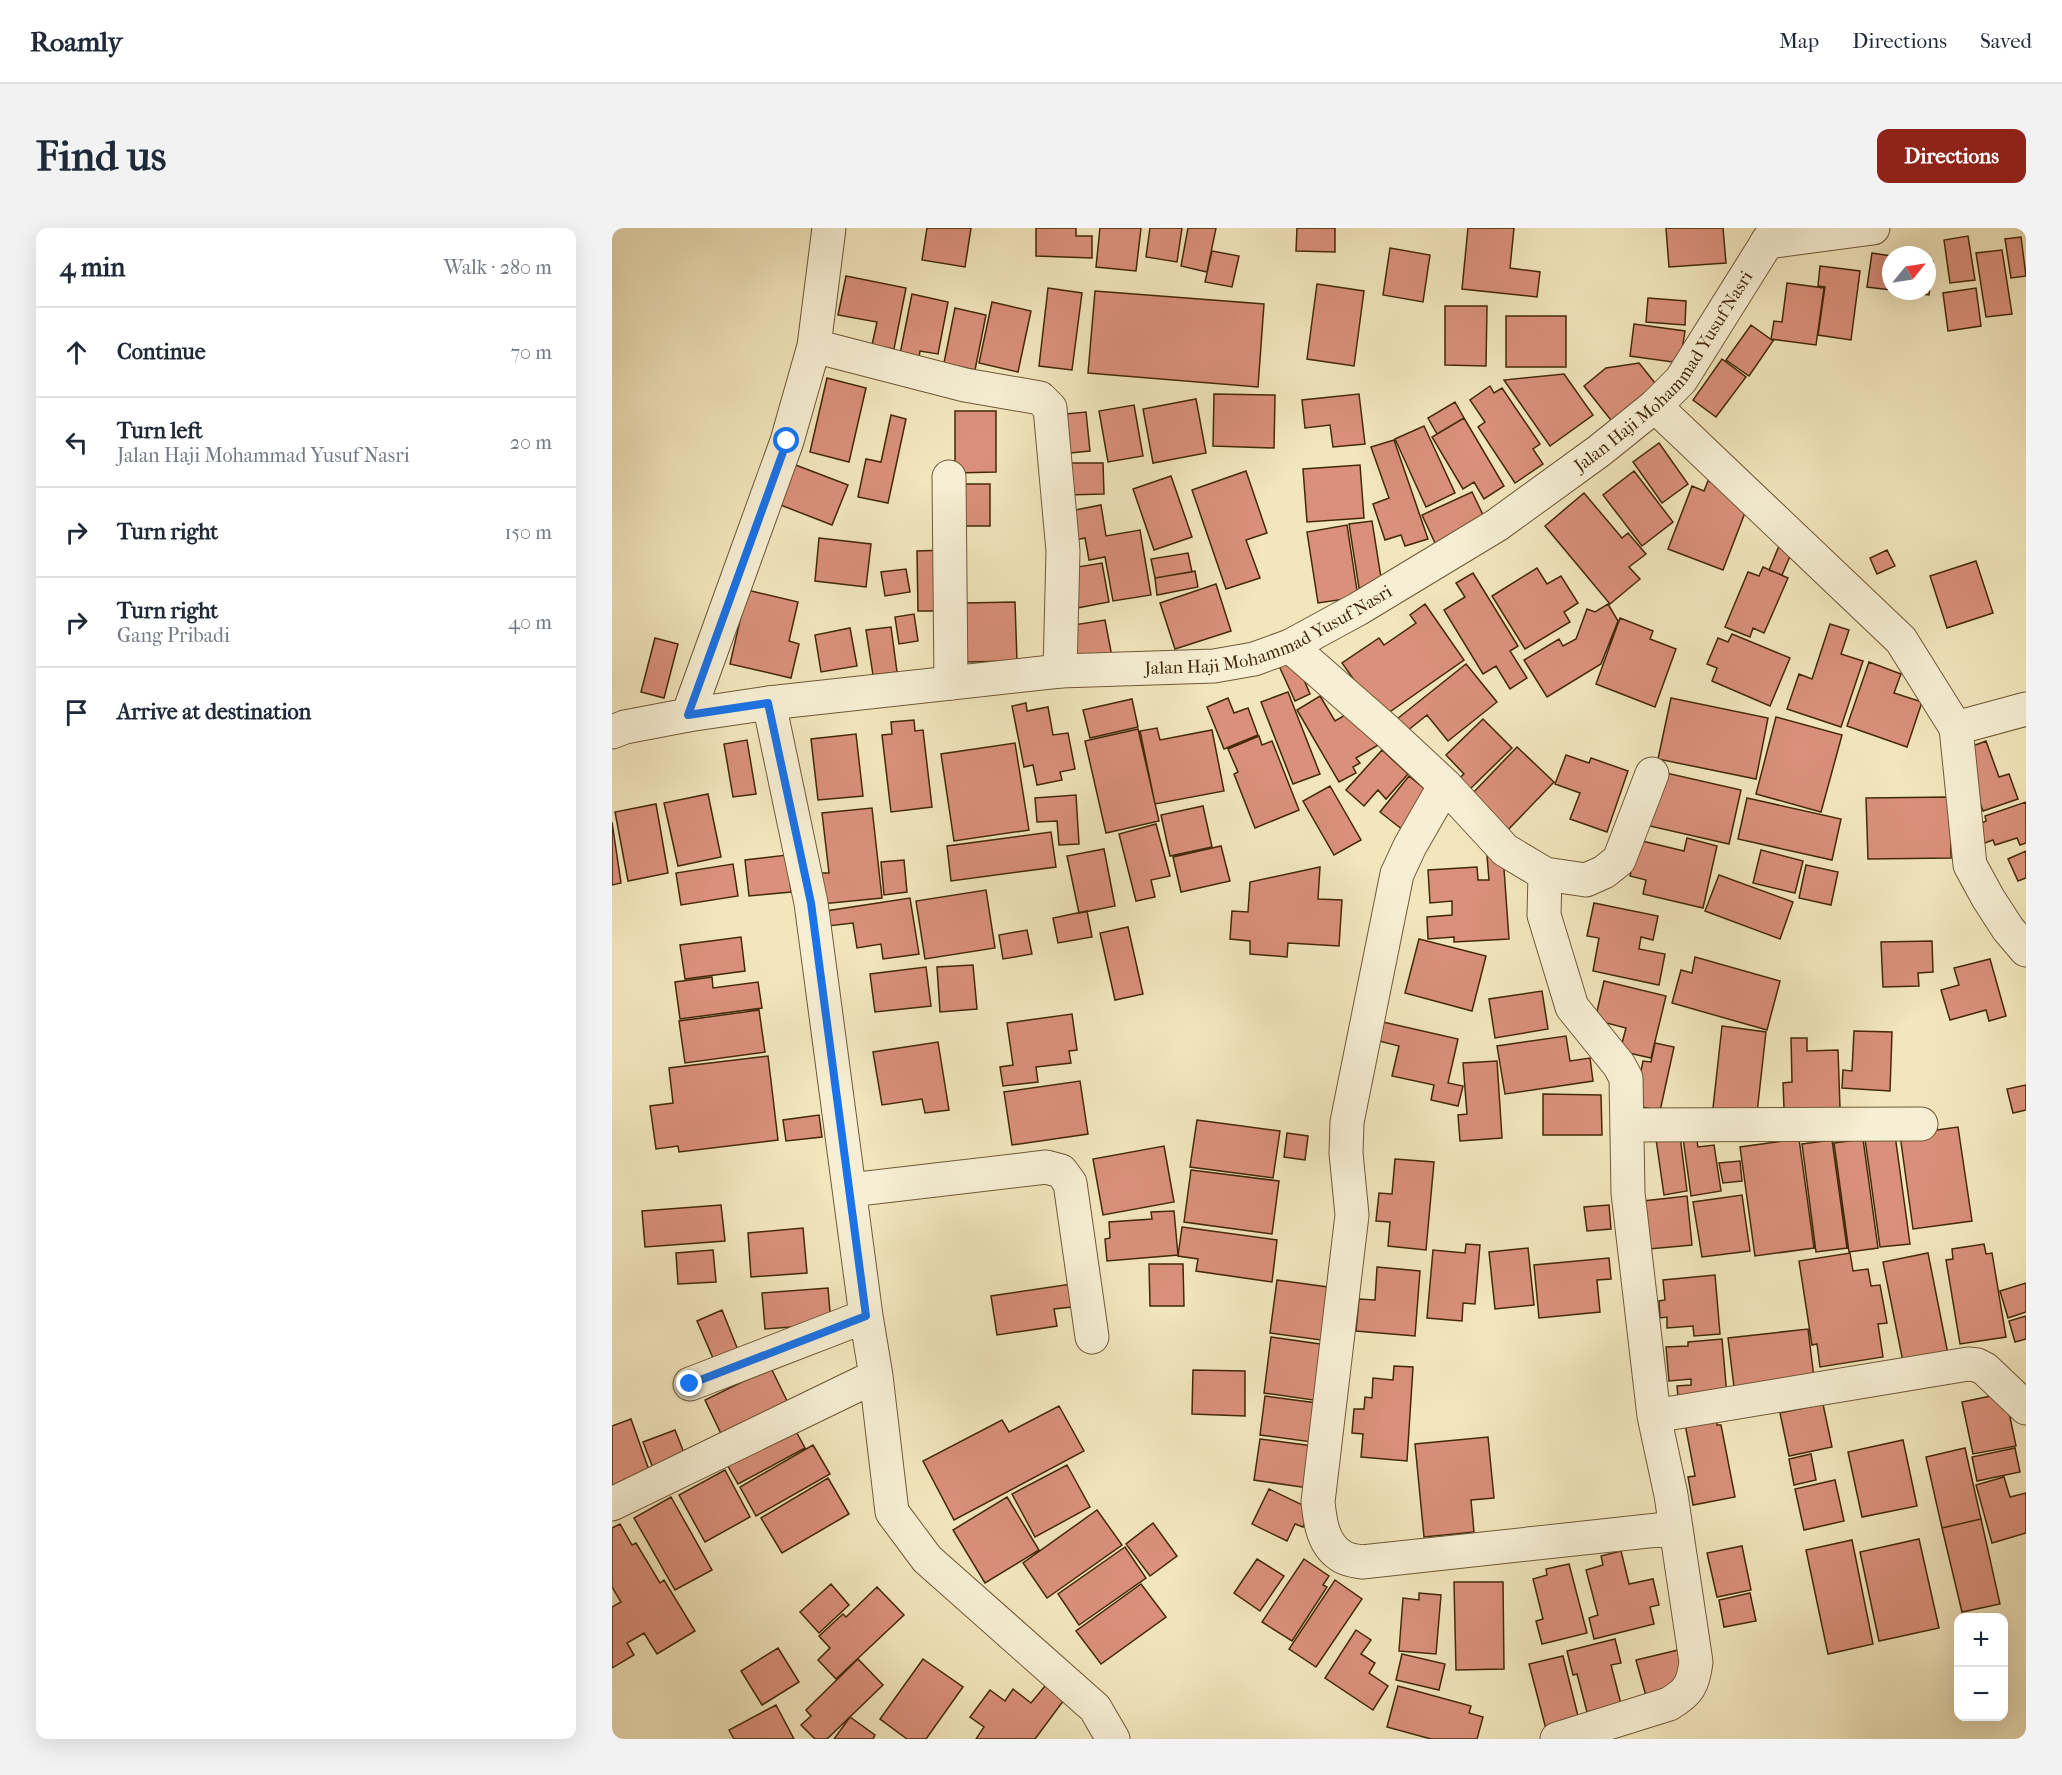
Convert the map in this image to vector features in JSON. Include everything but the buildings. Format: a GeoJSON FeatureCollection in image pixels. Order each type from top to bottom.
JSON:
{"type":"FeatureCollection","features":[{"type":"Feature","properties":{"kind":"street"},"geometry":{"type":"LineString","coordinates":[[688,715],[787,441],[814,346],[829,228]]}},
{"type":"Feature","properties":{"kind":"street"},"geometry":{"type":"LineString","coordinates":[[1771,235],[1874,228]]}},
{"type":"Feature","properties":{"kind":"street","name":"Jalan Haji Mohammad Yusuf Nasri"},"geometry":{"type":"LineString","coordinates":[[612,732],[625,727],[688,715],[768,703],[951,682],[1060,671],[1214,666],[1254,659],[1290,646],[1358,609],[1497,525],[1599,451],[1655,406],[1681,380],[1771,235]]}},
{"type":"Feature","properties":{"kind":"street"},"geometry":{"type":"LineString","coordinates":[[814,346],[965,386],[1040,398],[1050,408],[1063,551],[1060,671]]}},
{"type":"Feature","properties":{"kind":"street"},"geometry":{"type":"LineString","coordinates":[[1655,406],[1901,640],[1956,728],[1970,865],[2008,929],[2026,950]]}},
{"type":"Feature","properties":{"kind":"street"},"geometry":{"type":"LineString","coordinates":[[949,477],[951,682]]}},
{"type":"Feature","properties":{"kind":"street"},"geometry":{"type":"LineString","coordinates":[[1290,646],[1445,785],[1505,850],[1545,874],[1586,880],[1604,872],[1619,860],[1652,774]]}},
{"type":"Feature","properties":{"kind":"street"},"geometry":{"type":"LineString","coordinates":[[768,703],[811,903],[876,1376],[892,1512],[927,1559],[1095,1708],[1113,1739]]}},
{"type":"Feature","properties":{"kind":"street"},"geometry":{"type":"LineString","coordinates":[[1956,728],[2026,709]]}},
{"type":"Feature","properties":{"kind":"street"},"geometry":{"type":"LineString","coordinates":[[1445,785],[1410,846],[1397,874],[1347,1122],[1346,1153],[1352,1215],[1318,1502],[1320,1522],[1328,1544],[1343,1558],[1362,1562],[1676,1528]]}},
{"type":"Feature","properties":{"kind":"street"},"geometry":{"type":"LineString","coordinates":[[1545,874],[1544,915],[1572,1007],[1626,1077],[1628,1193],[1654,1416],[1671,1495],[1696,1662],[1694,1680],[1684,1695],[1669,1704],[1557,1739]]}},
{"type":"Feature","properties":{"kind":"street"},"geometry":{"type":"LineString","coordinates":[[1628,1125],[1921,1124]]}},
{"type":"Feature","properties":{"kind":"street"},"geometry":{"type":"LineString","coordinates":[[850,1190],[1046,1167],[1061,1171],[1070,1183],[1092,1337]]}},
{"type":"Feature","properties":{"kind":"street"},"geometry":{"type":"LineString","coordinates":[[690,1384],[866,1316]]}},
{"type":"Feature","properties":{"kind":"street"},"geometry":{"type":"LineString","coordinates":[[1654,1416],[1968,1364],[1985,1369],[2026,1408]]}},
{"type":"Feature","properties":{"kind":"street"},"geometry":{"type":"LineString","coordinates":[[612,1504],[876,1376]]}},
{"type":"Feature","properties":{"kind":"route"},"geometry":{"type":"LineString","coordinates":[[690,1384],[866,1316],[811,903],[768,703],[688,715],[787,441]]}}]}
